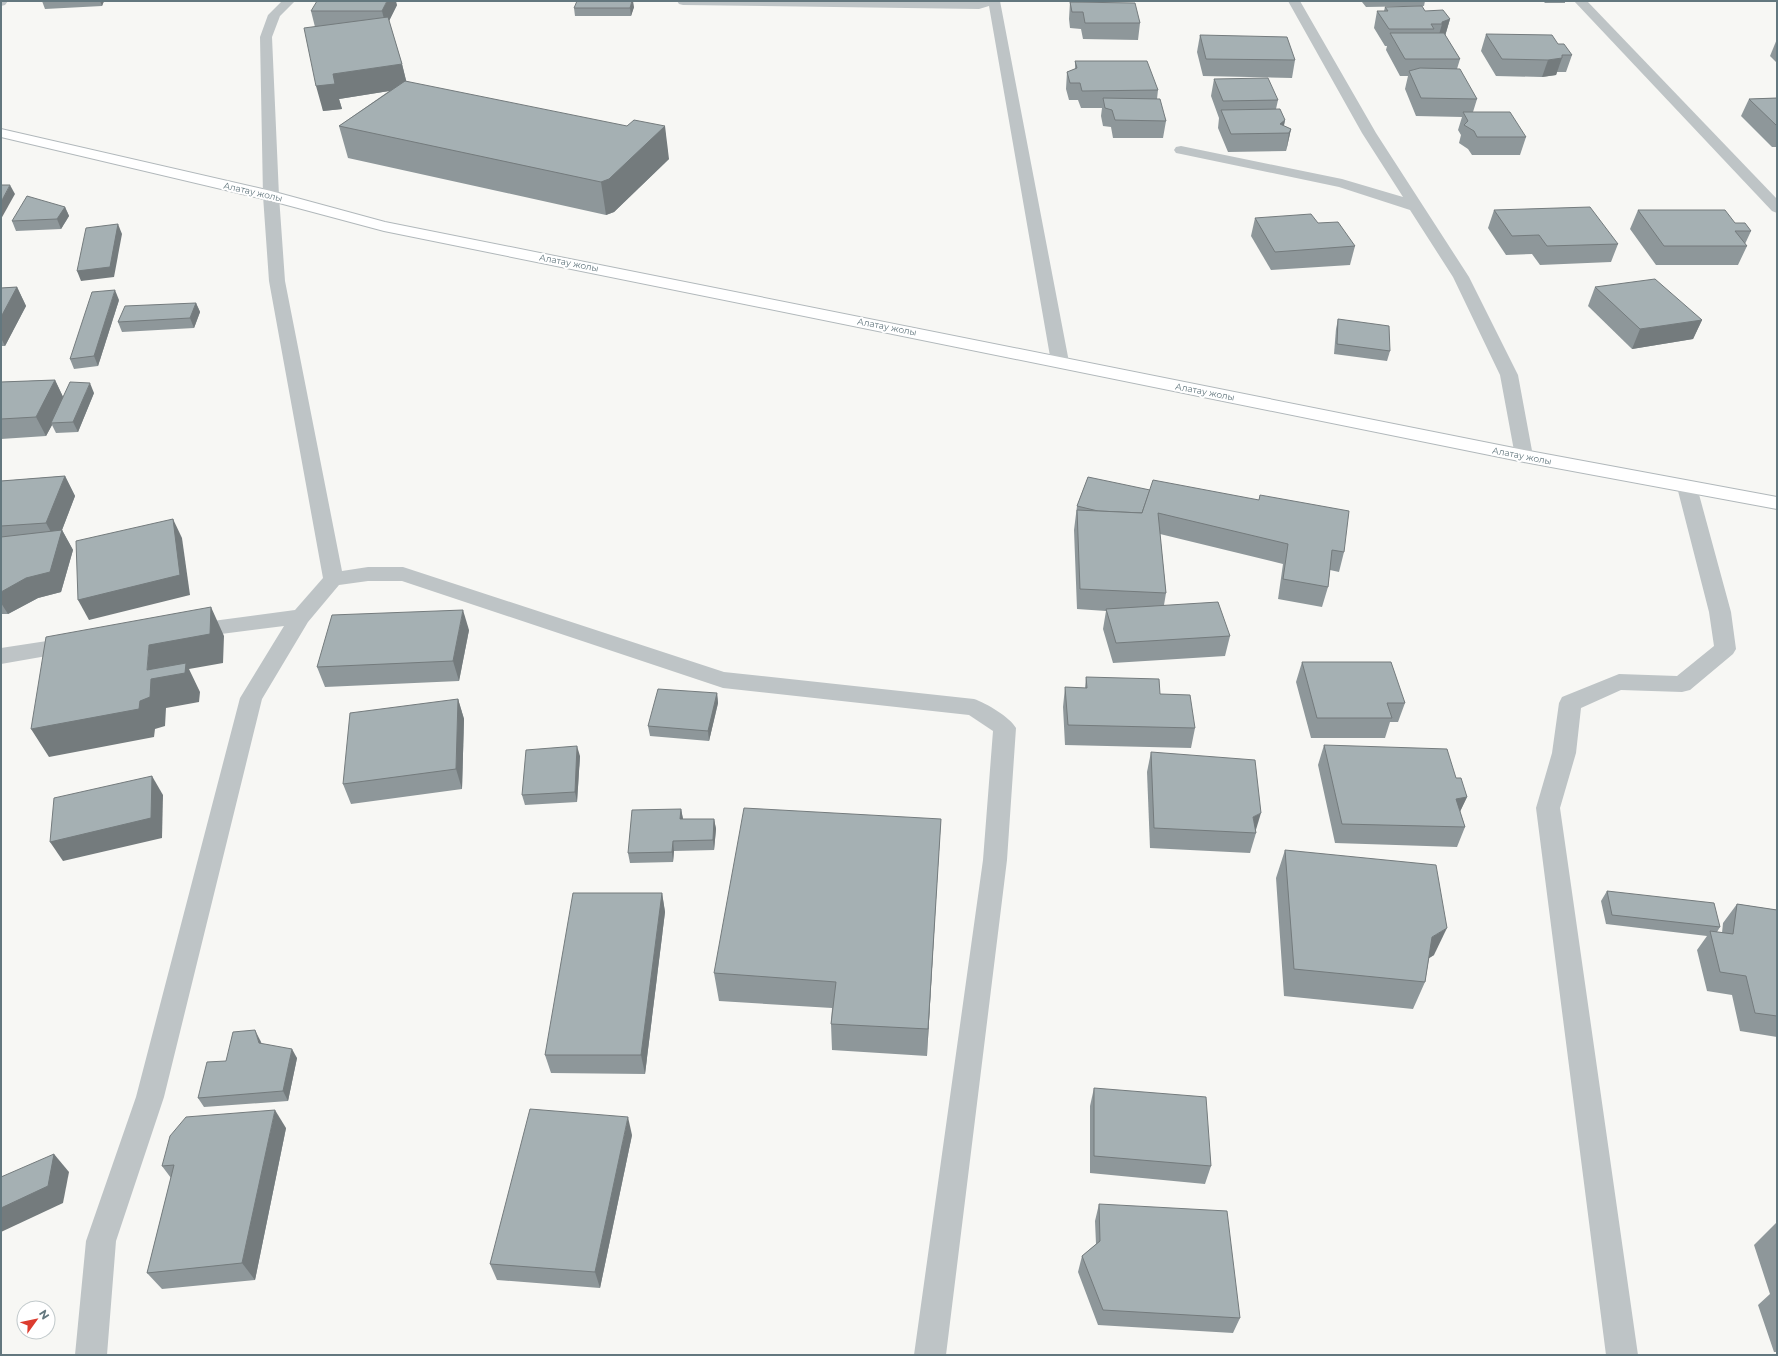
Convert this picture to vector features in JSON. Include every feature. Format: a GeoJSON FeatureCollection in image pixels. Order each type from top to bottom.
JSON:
{"type":"FeatureCollection","features":[{"type":"Feature","properties":{"kind":"main road","name":"Алатау жолы"},"geometry":{"type":"LineString","coordinates":[[1,133],[271,196],[384,226],[1524,456],[1777,503]]}},
{"type":"Feature","properties":{"kind":"street"},"geometry":{"type":"LineString","coordinates":[[289,1],[274,15],[266,37],[271,196],[278,281],[333,579]]}},
{"type":"Feature","properties":{"kind":"street"},"geometry":{"type":"LineString","coordinates":[[683,1],[979,5],[994,1],[1060,362]]}},
{"type":"Feature","properties":{"kind":"street"},"geometry":{"type":"LineString","coordinates":[[1294,1],[1369,133],[1461,277],[1509,375],[1524,456]]}},
{"type":"Feature","properties":{"kind":"street"},"geometry":{"type":"LineString","coordinates":[[1580,1],[1777,208]]}},
{"type":"Feature","properties":{"kind":"street"},"geometry":{"type":"LineString","coordinates":[[1181,150],[1342,183],[1417,207]]}},
{"type":"Feature","properties":{"kind":"street"},"geometry":{"type":"LineString","coordinates":[[1622,1355],[1548,808],[1564,753],[1570,703],[1619,682],[1682,684],[1725,649],[1720,612],[1687,487]]}},
{"type":"Feature","properties":{"kind":"street"},"geometry":{"type":"LineString","coordinates":[[91,1355],[101,1241],[150,1097],[251,698],[301,617],[333,579],[368,574],[403,574],[723,680],[974,706],[1005,728],[995,860],[930,1355]]}},
{"type":"Feature","properties":{"kind":"street"},"geometry":{"type":"LineString","coordinates":[[176,633],[301,617]]}},
{"type":"Feature","properties":{"kind":"street"},"geometry":{"type":"LineString","coordinates":[[1,656],[90,643]]}},
{"type":"Feature","properties":{"kind":"building"},"geometry":{"type":"Polygon","coordinates":[[[317,1],[387,1],[382,11],[311,11],[317,1]]]}},
{"type":"Feature","properties":{"kind":"building"},"geometry":{"type":"Polygon","coordinates":[[[577,1],[632,1],[630,8],[574,8],[577,1]]]}},
{"type":"Feature","properties":{"kind":"building"},"geometry":{"type":"Polygon","coordinates":[[[1070,2],[1135,3],[1140,23],[1085,23],[1083,12],[1072,12],[1070,2]]]}},
{"type":"Feature","properties":{"kind":"building"},"geometry":{"type":"Polygon","coordinates":[[[1422,6],[1425,11],[1443,10],[1450,19],[1442,22],[1442,24],[1431,24],[1434,29],[1389,29],[1377,11],[1388,11],[1385,7],[1422,6]]]}},
{"type":"Feature","properties":{"kind":"building"},"geometry":{"type":"Polygon","coordinates":[[[388,17],[402,64],[333,74],[335,84],[316,86],[304,28],[388,17]]]}},
{"type":"Feature","properties":{"kind":"building"},"geometry":{"type":"Polygon","coordinates":[[[1390,33],[1444,33],[1460,59],[1405,59],[1390,33]]]}},
{"type":"Feature","properties":{"kind":"building"},"geometry":{"type":"Polygon","coordinates":[[[1486,34],[1552,35],[1558,44],[1564,44],[1572,55],[1562,55],[1562,58],[1548,60],[1502,59],[1486,34]]]}},
{"type":"Feature","properties":{"kind":"building"},"geometry":{"type":"Polygon","coordinates":[[[1200,35],[1287,37],[1295,60],[1206,59],[1200,35]]]}},
{"type":"Feature","properties":{"kind":"building"},"geometry":{"type":"Polygon","coordinates":[[[1075,61],[1147,61],[1158,90],[1082,91],[1080,83],[1070,83],[1067,72],[1077,68],[1075,61]]]}},
{"type":"Feature","properties":{"kind":"building"},"geometry":{"type":"Polygon","coordinates":[[[1420,68],[1460,69],[1477,99],[1421,98],[1409,71],[1420,68]]]}},
{"type":"Feature","properties":{"kind":"building"},"geometry":{"type":"Polygon","coordinates":[[[1268,78],[1278,100],[1223,101],[1214,79],[1268,78]]]}},
{"type":"Feature","properties":{"kind":"building"},"geometry":{"type":"Polygon","coordinates":[[[405,81],[627,126],[634,120],[665,126],[609,179],[601,182],[339,126],[405,81]]]}},
{"type":"Feature","properties":{"kind":"building"},"geometry":{"type":"Polygon","coordinates":[[[1103,98],[1160,99],[1166,121],[1115,120],[1112,110],[1105,108],[1103,98]]]}},
{"type":"Feature","properties":{"kind":"building"},"geometry":{"type":"Polygon","coordinates":[[[1777,98],[1777,126],[1749,99],[1777,98]]]}},
{"type":"Feature","properties":{"kind":"building"},"geometry":{"type":"Polygon","coordinates":[[[1280,109],[1285,120],[1280,124],[1291,129],[1289,133],[1231,134],[1221,110],[1280,109]]]}},
{"type":"Feature","properties":{"kind":"building"},"geometry":{"type":"Polygon","coordinates":[[[1463,112],[1510,112],[1526,137],[1477,137],[1474,131],[1464,125],[1468,121],[1463,112]]]}},
{"type":"Feature","properties":{"kind":"building"},"geometry":{"type":"Polygon","coordinates":[[[1,185],[10,185],[1,202],[1,185]]]}},
{"type":"Feature","properties":{"kind":"building"},"geometry":{"type":"Polygon","coordinates":[[[27,196],[65,207],[57,219],[12,221],[27,196]]]}},
{"type":"Feature","properties":{"kind":"building"},"geometry":{"type":"Polygon","coordinates":[[[1590,207],[1618,244],[1547,246],[1539,235],[1512,236],[1494,210],[1590,207]]]}},
{"type":"Feature","properties":{"kind":"building"},"geometry":{"type":"Polygon","coordinates":[[[1638,210],[1725,210],[1735,223],[1745,223],[1751,231],[1735,231],[1747,246],[1664,246],[1638,210]]]}},
{"type":"Feature","properties":{"kind":"building"},"geometry":{"type":"Polygon","coordinates":[[[1311,214],[1318,223],[1338,222],[1355,246],[1275,252],[1255,218],[1311,214]]]}},
{"type":"Feature","properties":{"kind":"building"},"geometry":{"type":"Polygon","coordinates":[[[118,224],[110,267],[77,271],[86,228],[118,224]]]}},
{"type":"Feature","properties":{"kind":"building"},"geometry":{"type":"Polygon","coordinates":[[[1655,279],[1702,320],[1640,329],[1595,287],[1655,279]]]}},
{"type":"Feature","properties":{"kind":"building"},"geometry":{"type":"Polygon","coordinates":[[[17,287],[1,317],[1,288],[17,287]]]}},
{"type":"Feature","properties":{"kind":"building"},"geometry":{"type":"Polygon","coordinates":[[[115,290],[94,356],[70,359],[92,292],[115,290]]]}},
{"type":"Feature","properties":{"kind":"building"},"geometry":{"type":"Polygon","coordinates":[[[196,303],[190,318],[118,322],[125,306],[196,303]]]}},
{"type":"Feature","properties":{"kind":"building"},"geometry":{"type":"Polygon","coordinates":[[[1338,319],[1389,326],[1390,351],[1337,344],[1338,319]]]}},
{"type":"Feature","properties":{"kind":"building"},"geometry":{"type":"Polygon","coordinates":[[[55,380],[36,417],[1,419],[1,382],[55,380]]]}},
{"type":"Feature","properties":{"kind":"building"},"geometry":{"type":"Polygon","coordinates":[[[70,382],[90,383],[73,422],[51,423],[70,382]]]}},
{"type":"Feature","properties":{"kind":"building"},"geometry":{"type":"Polygon","coordinates":[[[65,476],[46,523],[1,526],[1,481],[65,476]]]}},
{"type":"Feature","properties":{"kind":"building"},"geometry":{"type":"Polygon","coordinates":[[[1088,477],[1150,490],[1142,513],[1098,511],[1077,506],[1088,477]]]}},
{"type":"Feature","properties":{"kind":"building"},"geometry":{"type":"Polygon","coordinates":[[[1153,480],[1259,500],[1260,495],[1349,511],[1344,552],[1332,550],[1328,587],[1283,579],[1288,544],[1158,513],[1166,593],[1080,589],[1077,510],[1142,513],[1153,480]]]}},
{"type":"Feature","properties":{"kind":"building"},"geometry":{"type":"Polygon","coordinates":[[[173,519],[180,575],[78,600],[76,541],[173,519]]]}},
{"type":"Feature","properties":{"kind":"building"},"geometry":{"type":"Polygon","coordinates":[[[62,530],[50,572],[26,578],[1,592],[1,537],[62,530]]]}},
{"type":"Feature","properties":{"kind":"building"},"geometry":{"type":"Polygon","coordinates":[[[1218,602],[1230,636],[1116,643],[1106,609],[1218,602]]]}},
{"type":"Feature","properties":{"kind":"building"},"geometry":{"type":"Polygon","coordinates":[[[211,607],[210,634],[149,645],[147,670],[186,663],[185,673],[151,679],[150,697],[140,701],[139,709],[31,729],[46,637],[211,607]]]}},
{"type":"Feature","properties":{"kind":"building"},"geometry":{"type":"Polygon","coordinates":[[[463,610],[453,661],[317,667],[332,615],[463,610]]]}},
{"type":"Feature","properties":{"kind":"building"},"geometry":{"type":"Polygon","coordinates":[[[1302,662],[1391,662],[1405,703],[1387,703],[1392,718],[1317,718],[1302,662]]]}},
{"type":"Feature","properties":{"kind":"building"},"geometry":{"type":"Polygon","coordinates":[[[1086,677],[1159,679],[1160,694],[1190,695],[1195,728],[1068,725],[1065,687],[1087,688],[1086,677]]]}},
{"type":"Feature","properties":{"kind":"building"},"geometry":{"type":"Polygon","coordinates":[[[658,689],[717,693],[708,731],[648,726],[658,689]]]}},
{"type":"Feature","properties":{"kind":"building"},"geometry":{"type":"Polygon","coordinates":[[[458,699],[456,769],[343,784],[350,713],[458,699]]]}},
{"type":"Feature","properties":{"kind":"building"},"geometry":{"type":"Polygon","coordinates":[[[1324,745],[1447,749],[1456,778],[1461,778],[1467,797],[1456,799],[1465,827],[1342,824],[1324,745]]]}},
{"type":"Feature","properties":{"kind":"building"},"geometry":{"type":"Polygon","coordinates":[[[577,746],[575,792],[522,795],[526,750],[577,746]]]}},
{"type":"Feature","properties":{"kind":"building"},"geometry":{"type":"Polygon","coordinates":[[[1151,752],[1255,760],[1261,813],[1253,817],[1256,833],[1154,828],[1151,752]]]}},
{"type":"Feature","properties":{"kind":"building"},"geometry":{"type":"Polygon","coordinates":[[[152,776],[151,818],[50,842],[54,798],[152,776]]]}},
{"type":"Feature","properties":{"kind":"building"},"geometry":{"type":"Polygon","coordinates":[[[744,808],[941,819],[928,1029],[831,1024],[836,982],[714,973],[744,808]]]}},
{"type":"Feature","properties":{"kind":"building"},"geometry":{"type":"Polygon","coordinates":[[[681,809],[680,819],[714,819],[713,840],[673,841],[672,852],[628,853],[632,810],[681,809]]]}},
{"type":"Feature","properties":{"kind":"building"},"geometry":{"type":"Polygon","coordinates":[[[1285,850],[1436,865],[1447,928],[1432,937],[1425,982],[1294,969],[1285,850]]]}},
{"type":"Feature","properties":{"kind":"building"},"geometry":{"type":"Polygon","coordinates":[[[1607,891],[1714,903],[1720,927],[1612,915],[1607,891]]]}},
{"type":"Feature","properties":{"kind":"building"},"geometry":{"type":"Polygon","coordinates":[[[573,893],[662,893],[641,1055],[545,1055],[573,893]]]}},
{"type":"Feature","properties":{"kind":"building"},"geometry":{"type":"Polygon","coordinates":[[[1737,904],[1777,910],[1777,1016],[1755,1013],[1746,976],[1720,972],[1710,931],[1733,934],[1737,904]]]}},
{"type":"Feature","properties":{"kind":"building"},"geometry":{"type":"Polygon","coordinates":[[[255,1030],[259,1043],[292,1049],[283,1091],[198,1098],[207,1062],[226,1061],[233,1032],[255,1030]]]}},
{"type":"Feature","properties":{"kind":"building"},"geometry":{"type":"Polygon","coordinates":[[[1094,1088],[1206,1097],[1211,1166],[1094,1156],[1094,1088]]]}},
{"type":"Feature","properties":{"kind":"building"},"geometry":{"type":"Polygon","coordinates":[[[530,1109],[628,1117],[595,1272],[490,1264],[530,1109]]]}},
{"type":"Feature","properties":{"kind":"building"},"geometry":{"type":"Polygon","coordinates":[[[275,1110],[242,1263],[147,1273],[174,1165],[162,1166],[170,1136],[186,1117],[275,1110]]]}},
{"type":"Feature","properties":{"kind":"building"},"geometry":{"type":"Polygon","coordinates":[[[54,1154],[48,1186],[1,1208],[1,1177],[54,1154]]]}},
{"type":"Feature","properties":{"kind":"building"},"geometry":{"type":"Polygon","coordinates":[[[1099,1204],[1227,1211],[1240,1318],[1103,1310],[1082,1256],[1100,1241],[1099,1204]]]}}]}
